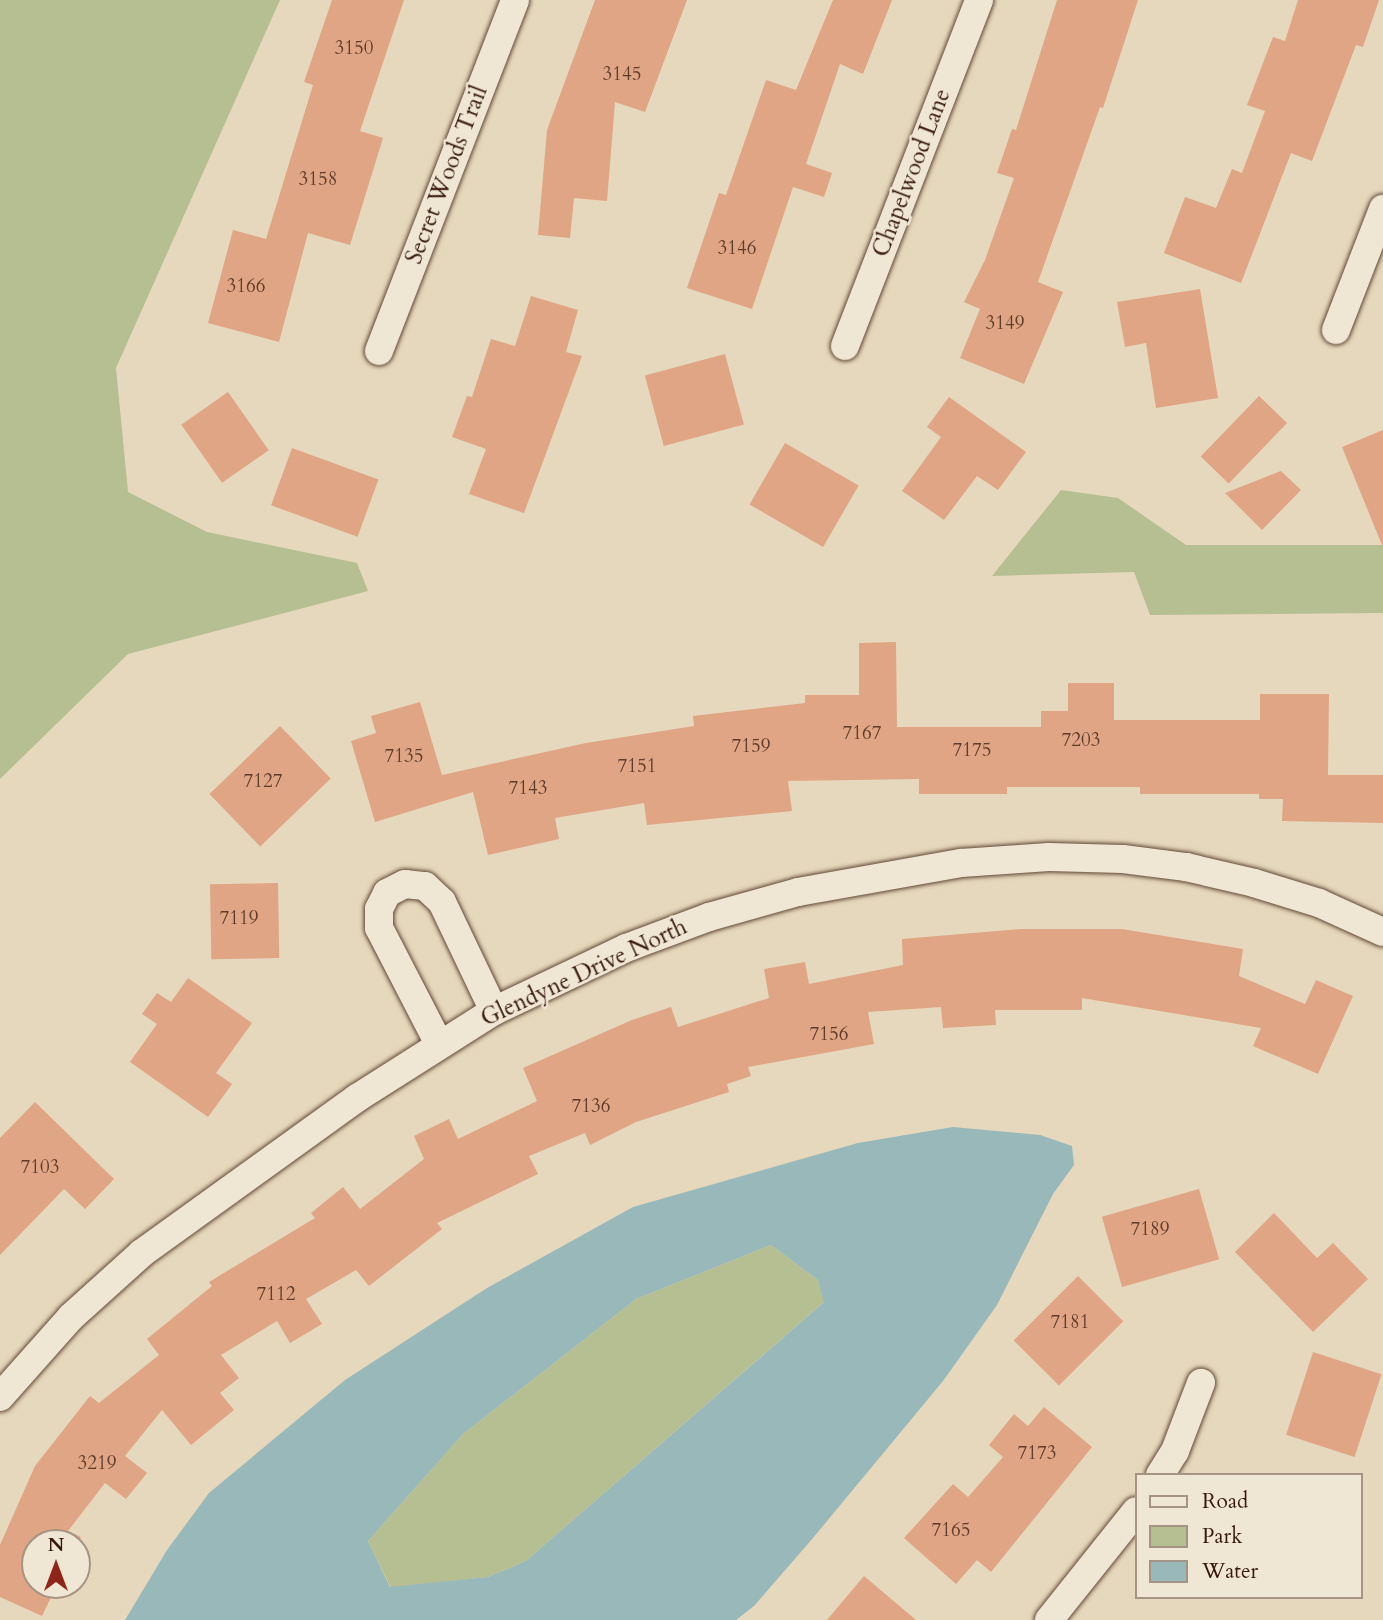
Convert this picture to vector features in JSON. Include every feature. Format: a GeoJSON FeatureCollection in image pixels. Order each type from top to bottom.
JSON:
{"type":"FeatureCollection","features":[{"type":"Feature","properties":{"kind":"street","name":"Secret Woods Trail"},"geometry":{"type":"LineString","coordinates":[[379,351],[515,0]]}},
{"type":"Feature","properties":{"kind":"street","name":"Chapelwood Lane"},"geometry":{"type":"LineString","coordinates":[[845,346],[979,0]]}},
{"type":"Feature","properties":{"kind":"street"},"geometry":{"type":"LineString","coordinates":[[1336,330],[1383,209]]}},
{"type":"Feature","properties":{"kind":"street","name":"Glendyne Drive North"},"geometry":{"type":"LineString","coordinates":[[0,1397],[71,1317],[142,1253],[356,1098],[494,1012],[626,948],[709,917],[799,892],[961,863],[1049,857],[1123,859],[1186,867],[1319,903],[1383,932]]}},
{"type":"Feature","properties":{"kind":"street"},"geometry":{"type":"LineString","coordinates":[[439,1044],[379,928],[379,909],[387,893],[405,884],[425,886],[442,902],[494,1012]]}},
{"type":"Feature","properties":{"kind":"street"},"geometry":{"type":"LineString","coordinates":[[1161,1473],[1175,1451],[1201,1383]]}},
{"type":"Feature","properties":{"kind":"street"},"geometry":{"type":"LineString","coordinates":[[1049,1620],[1134,1514]]}},
{"type":"Feature","properties":{"kind":"green space"},"geometry":{"type":"Polygon","coordinates":[[[0,0],[280,0],[116,368],[128,492],[207,532],[357,563],[368,591],[128,654],[0,779],[0,0]]]}},
{"type":"Feature","properties":{"kind":"green space"},"geometry":{"type":"Polygon","coordinates":[[[1061,490],[1118,498],[1186,545],[1383,545],[1383,613],[1150,615],[1134,572],[992,576],[1061,490]]]}},
{"type":"Feature","properties":{"kind":"green space"},"geometry":{"type":"Polygon","coordinates":[[[771,1245],[818,1280],[825,1301],[526,1561],[488,1577],[391,1588],[368,1541],[463,1434],[636,1299],[771,1245]]]}},
{"type":"Feature","properties":{"kind":"water"},"geometry":{"type":"Polygon","coordinates":[[[953,1127],[1040,1135],[1072,1146],[1074,1165],[1053,1194],[997,1305],[943,1381],[813,1538],[754,1606],[736,1620],[125,1620],[167,1550],[209,1493],[345,1380],[487,1288],[633,1207],[858,1143],[953,1127]],[[771,1245],[636,1299],[463,1434],[368,1541],[390,1587],[488,1577],[526,1561],[824,1302],[818,1280],[771,1245]]]}},
{"type":"Feature","properties":{"kind":"building"},"geometry":{"type":"Polygon","coordinates":[[[332,0],[404,0],[360,131],[383,138],[350,245],[308,233],[279,342],[208,323],[233,230],[266,239],[313,85],[304,82],[332,0]]]}},
{"type":"Feature","properties":{"kind":"building"},"geometry":{"type":"Polygon","coordinates":[[[595,0],[687,0],[645,112],[615,102],[607,201],[574,198],[570,238],[538,235],[547,130],[595,0]]]}},
{"type":"Feature","properties":{"kind":"building"},"geometry":{"type":"Polygon","coordinates":[[[833,0],[892,0],[863,74],[840,64],[806,164],[832,173],[824,197],[793,187],[752,309],[687,288],[719,193],[726,195],[766,80],[796,90],[833,0]]]}},
{"type":"Feature","properties":{"kind":"building"},"geometry":{"type":"Polygon","coordinates":[[[1057,0],[1138,0],[1103,108],[1100,107],[1038,282],[1063,292],[1024,384],[960,358],[980,309],[964,302],[985,260],[1014,178],[997,173],[1012,129],[1016,130],[1057,0]]]}},
{"type":"Feature","properties":{"kind":"building"},"geometry":{"type":"Polygon","coordinates":[[[1298,0],[1379,0],[1363,47],[1356,45],[1312,161],[1291,153],[1241,283],[1164,253],[1185,197],[1216,208],[1232,169],[1242,173],[1265,111],[1247,105],[1273,37],[1285,41],[1298,0]]]}},
{"type":"Feature","properties":{"kind":"building"},"geometry":{"type":"Polygon","coordinates":[[[1200,289],[1218,398],[1156,408],[1146,343],[1125,347],[1117,302],[1200,289]]]}},
{"type":"Feature","properties":{"kind":"building"},"geometry":{"type":"Polygon","coordinates":[[[531,296],[578,310],[566,352],[582,356],[524,513],[469,494],[486,449],[452,437],[467,396],[472,397],[491,339],[515,346],[531,296]]]}},
{"type":"Feature","properties":{"kind":"building"},"geometry":{"type":"Polygon","coordinates":[[[725,354],[744,425],[664,446],[645,375],[725,354]]]}},
{"type":"Feature","properties":{"kind":"building"},"geometry":{"type":"Polygon","coordinates":[[[228,392],[269,450],[222,483],[181,425],[228,392]]]}},
{"type":"Feature","properties":{"kind":"building"},"geometry":{"type":"Polygon","coordinates":[[[1259,396],[1287,423],[1229,484],[1201,456],[1259,396]]]}},
{"type":"Feature","properties":{"kind":"building"},"geometry":{"type":"Polygon","coordinates":[[[949,397],[1026,452],[998,490],[977,476],[944,520],[902,491],[941,437],[927,427],[949,397]]]}},
{"type":"Feature","properties":{"kind":"building"},"geometry":{"type":"Polygon","coordinates":[[[1383,430],[1383,545],[1382,545],[1342,447],[1383,430]]]}},
{"type":"Feature","properties":{"kind":"building"},"geometry":{"type":"Polygon","coordinates":[[[785,443],[859,485],[823,547],[750,504],[785,443]]]}},
{"type":"Feature","properties":{"kind":"building"},"geometry":{"type":"Polygon","coordinates":[[[292,448],[378,479],[358,537],[271,505],[292,448]]]}},
{"type":"Feature","properties":{"kind":"building"},"geometry":{"type":"Polygon","coordinates":[[[1281,471],[1301,490],[1262,530],[1225,493],[1281,471]]]}},
{"type":"Feature","properties":{"kind":"building"},"geometry":{"type":"Polygon","coordinates":[[[896,642],[897,727],[1041,727],[1041,711],[1068,711],[1068,683],[1114,683],[1114,720],[1260,720],[1260,694],[1329,694],[1328,775],[1383,775],[1383,823],[1282,821],[1283,799],[1259,799],[1259,794],[1140,794],[1140,787],[1007,787],[1007,794],[919,794],[919,779],[788,781],[792,811],[647,825],[644,803],[555,818],[559,839],[488,855],[473,792],[375,822],[351,741],[376,733],[371,716],[420,702],[442,775],[586,743],[694,726],[693,716],[805,703],[805,695],[859,695],[859,643],[896,642]]]}},
{"type":"Feature","properties":{"kind":"building"},"geometry":{"type":"Polygon","coordinates":[[[280,726],[331,779],[260,847],[210,794],[280,726]]]}},
{"type":"Feature","properties":{"kind":"building"},"geometry":{"type":"Polygon","coordinates":[[[278,883],[279,958],[211,959],[210,884],[278,883]]]}},
{"type":"Feature","properties":{"kind":"building"},"geometry":{"type":"Polygon","coordinates":[[[1022,929],[1122,929],[1243,949],[1239,976],[1305,1004],[1316,980],[1353,996],[1318,1074],[1253,1046],[1261,1028],[1082,998],[1082,1010],[995,1010],[996,1025],[943,1028],[941,1007],[868,1012],[874,1044],[748,1067],[751,1076],[727,1084],[729,1092],[636,1122],[590,1145],[585,1133],[529,1156],[538,1174],[437,1223],[442,1229],[369,1286],[356,1270],[306,1299],[322,1324],[290,1343],[277,1321],[221,1355],[239,1378],[220,1393],[234,1410],[191,1445],[162,1410],[125,1456],[147,1473],[126,1499],[105,1483],[70,1529],[21,1529],[21,1599],[50,1599],[42,1616],[0,1597],[0,1545],[35,1466],[90,1396],[99,1403],[159,1355],[147,1339],[212,1286],[209,1282],[315,1218],[311,1213],[343,1187],[360,1209],[424,1159],[414,1136],[449,1119],[458,1139],[537,1101],[523,1068],[632,1020],[671,1007],[678,1027],[769,998],[764,969],[805,962],[809,984],[903,965],[902,939],[1022,929]]]}},
{"type":"Feature","properties":{"kind":"building"},"geometry":{"type":"Polygon","coordinates":[[[188,978],[252,1023],[216,1073],[232,1084],[208,1117],[130,1062],[157,1024],[142,1014],[157,993],[171,1002],[188,978]]]}},
{"type":"Feature","properties":{"kind":"building"},"geometry":{"type":"Polygon","coordinates":[[[35,1102],[114,1179],[85,1209],[64,1189],[0,1255],[0,1138],[35,1102]]]}},
{"type":"Feature","properties":{"kind":"building"},"geometry":{"type":"Polygon","coordinates":[[[1199,1189],[1219,1259],[1122,1287],[1102,1217],[1199,1189]]]}},
{"type":"Feature","properties":{"kind":"building"},"geometry":{"type":"Polygon","coordinates":[[[1274,1213],[1317,1258],[1333,1243],[1368,1279],[1313,1332],[1235,1252],[1274,1213]]]}},
{"type":"Feature","properties":{"kind":"building"},"geometry":{"type":"Polygon","coordinates":[[[1078,1276],[1123,1321],[1059,1386],[1014,1340],[1078,1276]]]}},
{"type":"Feature","properties":{"kind":"building"},"geometry":{"type":"Polygon","coordinates":[[[1313,1352],[1381,1374],[1355,1457],[1286,1435],[1313,1352]]]}},
{"type":"Feature","properties":{"kind":"building"},"geometry":{"type":"Polygon","coordinates":[[[1044,1407],[1092,1447],[991,1572],[977,1560],[956,1584],[904,1538],[953,1484],[968,1497],[1003,1457],[989,1445],[1014,1414],[1028,1426],[1044,1407]]]}},
{"type":"Feature","properties":{"kind":"building"},"geometry":{"type":"Polygon","coordinates":[[[864,1576],[916,1620],[827,1620],[864,1576]]]}}]}
